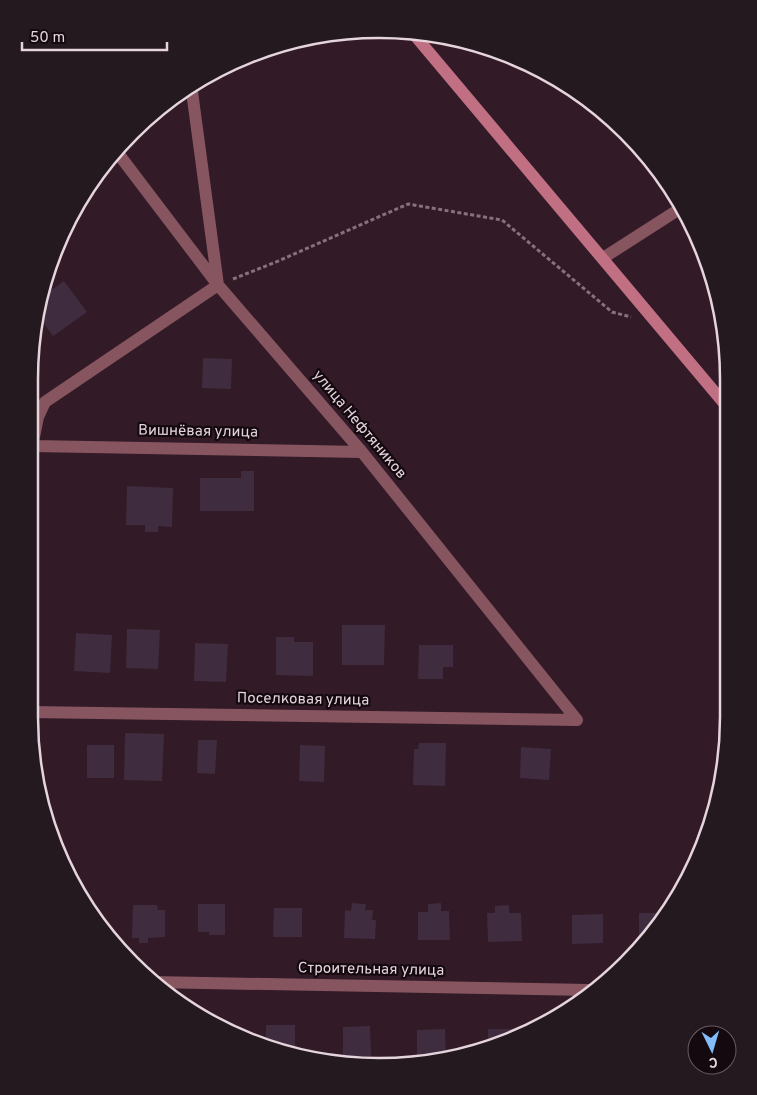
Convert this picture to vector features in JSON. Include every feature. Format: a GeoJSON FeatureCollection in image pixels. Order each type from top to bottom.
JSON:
{"type":"FeatureCollection","features":[{"type":"Feature","properties":{"kind":"main road"},"geometry":{"type":"LineString","coordinates":[[418,40],[720,398]]}},
{"type":"Feature","properties":{"kind":"street"},"geometry":{"type":"LineString","coordinates":[[38,416],[45,402],[218,285],[192,93]]}},
{"type":"Feature","properties":{"kind":"street","name":"улица Нефтяников"},"geometry":{"type":"LineString","coordinates":[[120,156],[218,285],[362,452],[577,720]]}},
{"type":"Feature","properties":{"kind":"street"},"geometry":{"type":"LineString","coordinates":[[603,258],[675,211]]}},
{"type":"Feature","properties":{"kind":"street","name":"Вишнёвая улица"},"geometry":{"type":"LineString","coordinates":[[38,444],[362,452]]}},
{"type":"Feature","properties":{"kind":"street","name":"Поселковая улица"},"geometry":{"type":"LineString","coordinates":[[38,712],[577,720]]}},
{"type":"Feature","properties":{"kind":"street","name":"Строительная улица"},"geometry":{"type":"LineString","coordinates":[[165,982],[582,990]]}},
{"type":"Feature","properties":{"kind":"path"},"geometry":{"type":"LineString","coordinates":[[218,285],[276,262],[408,204],[502,220],[612,312],[660,325]]}},
{"type":"Feature","properties":{"kind":"building"},"geometry":{"type":"Polygon","coordinates":[[[64,281],[87,312],[53,336],[42,321],[49,292],[64,281]]]}},
{"type":"Feature","properties":{"kind":"building"},"geometry":{"type":"Polygon","coordinates":[[[203,358],[232,359],[231,389],[202,388],[203,358]]]}},
{"type":"Feature","properties":{"kind":"building"},"geometry":{"type":"Polygon","coordinates":[[[241,471],[254,471],[254,511],[200,511],[200,478],[241,478],[241,471]]]}},
{"type":"Feature","properties":{"kind":"building"},"geometry":{"type":"Polygon","coordinates":[[[127,486],[173,488],[172,527],[158,526],[158,532],[145,532],[145,525],[126,525],[127,486]]]}},
{"type":"Feature","properties":{"kind":"building"},"geometry":{"type":"Polygon","coordinates":[[[342,625],[385,625],[384,665],[342,665],[342,625]]]}},
{"type":"Feature","properties":{"kind":"building"},"geometry":{"type":"Polygon","coordinates":[[[127,629],[160,630],[158,669],[126,668],[127,629]]]}},
{"type":"Feature","properties":{"kind":"building"},"geometry":{"type":"Polygon","coordinates":[[[76,633],[112,635],[110,673],[74,671],[76,633]]]}},
{"type":"Feature","properties":{"kind":"building"},"geometry":{"type":"Polygon","coordinates":[[[276,637],[294,637],[294,642],[313,642],[313,676],[276,675],[276,637]]]}},
{"type":"Feature","properties":{"kind":"building"},"geometry":{"type":"Polygon","coordinates":[[[195,643],[228,644],[226,682],[194,681],[195,643]]]}},
{"type":"Feature","properties":{"kind":"building"},"geometry":{"type":"Polygon","coordinates":[[[419,645],[453,645],[453,667],[443,667],[443,679],[418,679],[419,645]]]}},
{"type":"Feature","properties":{"kind":"building"},"geometry":{"type":"Polygon","coordinates":[[[125,733],[164,734],[162,781],[124,780],[125,733]]]}},
{"type":"Feature","properties":{"kind":"building"},"geometry":{"type":"Polygon","coordinates":[[[198,740],[217,740],[215,774],[197,773],[198,740]]]}},
{"type":"Feature","properties":{"kind":"building"},"geometry":{"type":"Polygon","coordinates":[[[419,743],[446,743],[445,786],[413,785],[414,749],[418,749],[419,743]]]}},
{"type":"Feature","properties":{"kind":"building"},"geometry":{"type":"Polygon","coordinates":[[[87,745],[114,745],[114,778],[87,778],[87,745]]]}},
{"type":"Feature","properties":{"kind":"building"},"geometry":{"type":"Polygon","coordinates":[[[300,745],[325,746],[324,782],[299,781],[300,745]]]}},
{"type":"Feature","properties":{"kind":"building"},"geometry":{"type":"Polygon","coordinates":[[[521,747],[551,749],[549,780],[520,778],[521,747]]]}},
{"type":"Feature","properties":{"kind":"building"},"geometry":{"type":"Polygon","coordinates":[[[352,903],[366,904],[365,910],[373,910],[372,920],[376,920],[375,939],[344,938],[345,910],[351,911],[352,903]]]}},
{"type":"Feature","properties":{"kind":"building"},"geometry":{"type":"Polygon","coordinates":[[[441,903],[441,911],[449,911],[450,940],[418,940],[418,912],[428,912],[428,904],[441,903]]]}},
{"type":"Feature","properties":{"kind":"building"},"geometry":{"type":"Polygon","coordinates":[[[198,904],[225,904],[225,935],[209,935],[209,932],[198,932],[198,904]]]}},
{"type":"Feature","properties":{"kind":"building"},"geometry":{"type":"Polygon","coordinates":[[[133,905],[157,905],[158,910],[165,910],[165,937],[148,938],[148,943],[139,943],[139,938],[132,938],[133,905]]]}},
{"type":"Feature","properties":{"kind":"building"},"geometry":{"type":"Polygon","coordinates":[[[509,905],[509,913],[521,913],[522,941],[488,942],[487,913],[495,913],[495,906],[509,905]]]}},
{"type":"Feature","properties":{"kind":"building"},"geometry":{"type":"Polygon","coordinates":[[[274,908],[302,908],[302,937],[273,937],[274,908]]]}},
{"type":"Feature","properties":{"kind":"building"},"geometry":{"type":"Polygon","coordinates":[[[639,913],[657,913],[649,924],[639,936],[639,913]]]}},
{"type":"Feature","properties":{"kind":"building"},"geometry":{"type":"Polygon","coordinates":[[[603,914],[603,943],[572,944],[572,915],[603,914]]]}},
{"type":"Feature","properties":{"kind":"building"},"geometry":{"type":"Polygon","coordinates":[[[266,1025],[295,1025],[295,1047],[266,1038],[266,1025]]]}},
{"type":"Feature","properties":{"kind":"building"},"geometry":{"type":"Polygon","coordinates":[[[370,1026],[371,1056],[343,1056],[343,1027],[370,1026]]]}},
{"type":"Feature","properties":{"kind":"building"},"geometry":{"type":"Polygon","coordinates":[[[445,1029],[446,1051],[417,1056],[417,1030],[445,1029]]]}},
{"type":"Feature","properties":{"kind":"building"},"geometry":{"type":"Polygon","coordinates":[[[488,1029],[515,1029],[509,1032],[488,1039],[488,1029]]]}}]}
